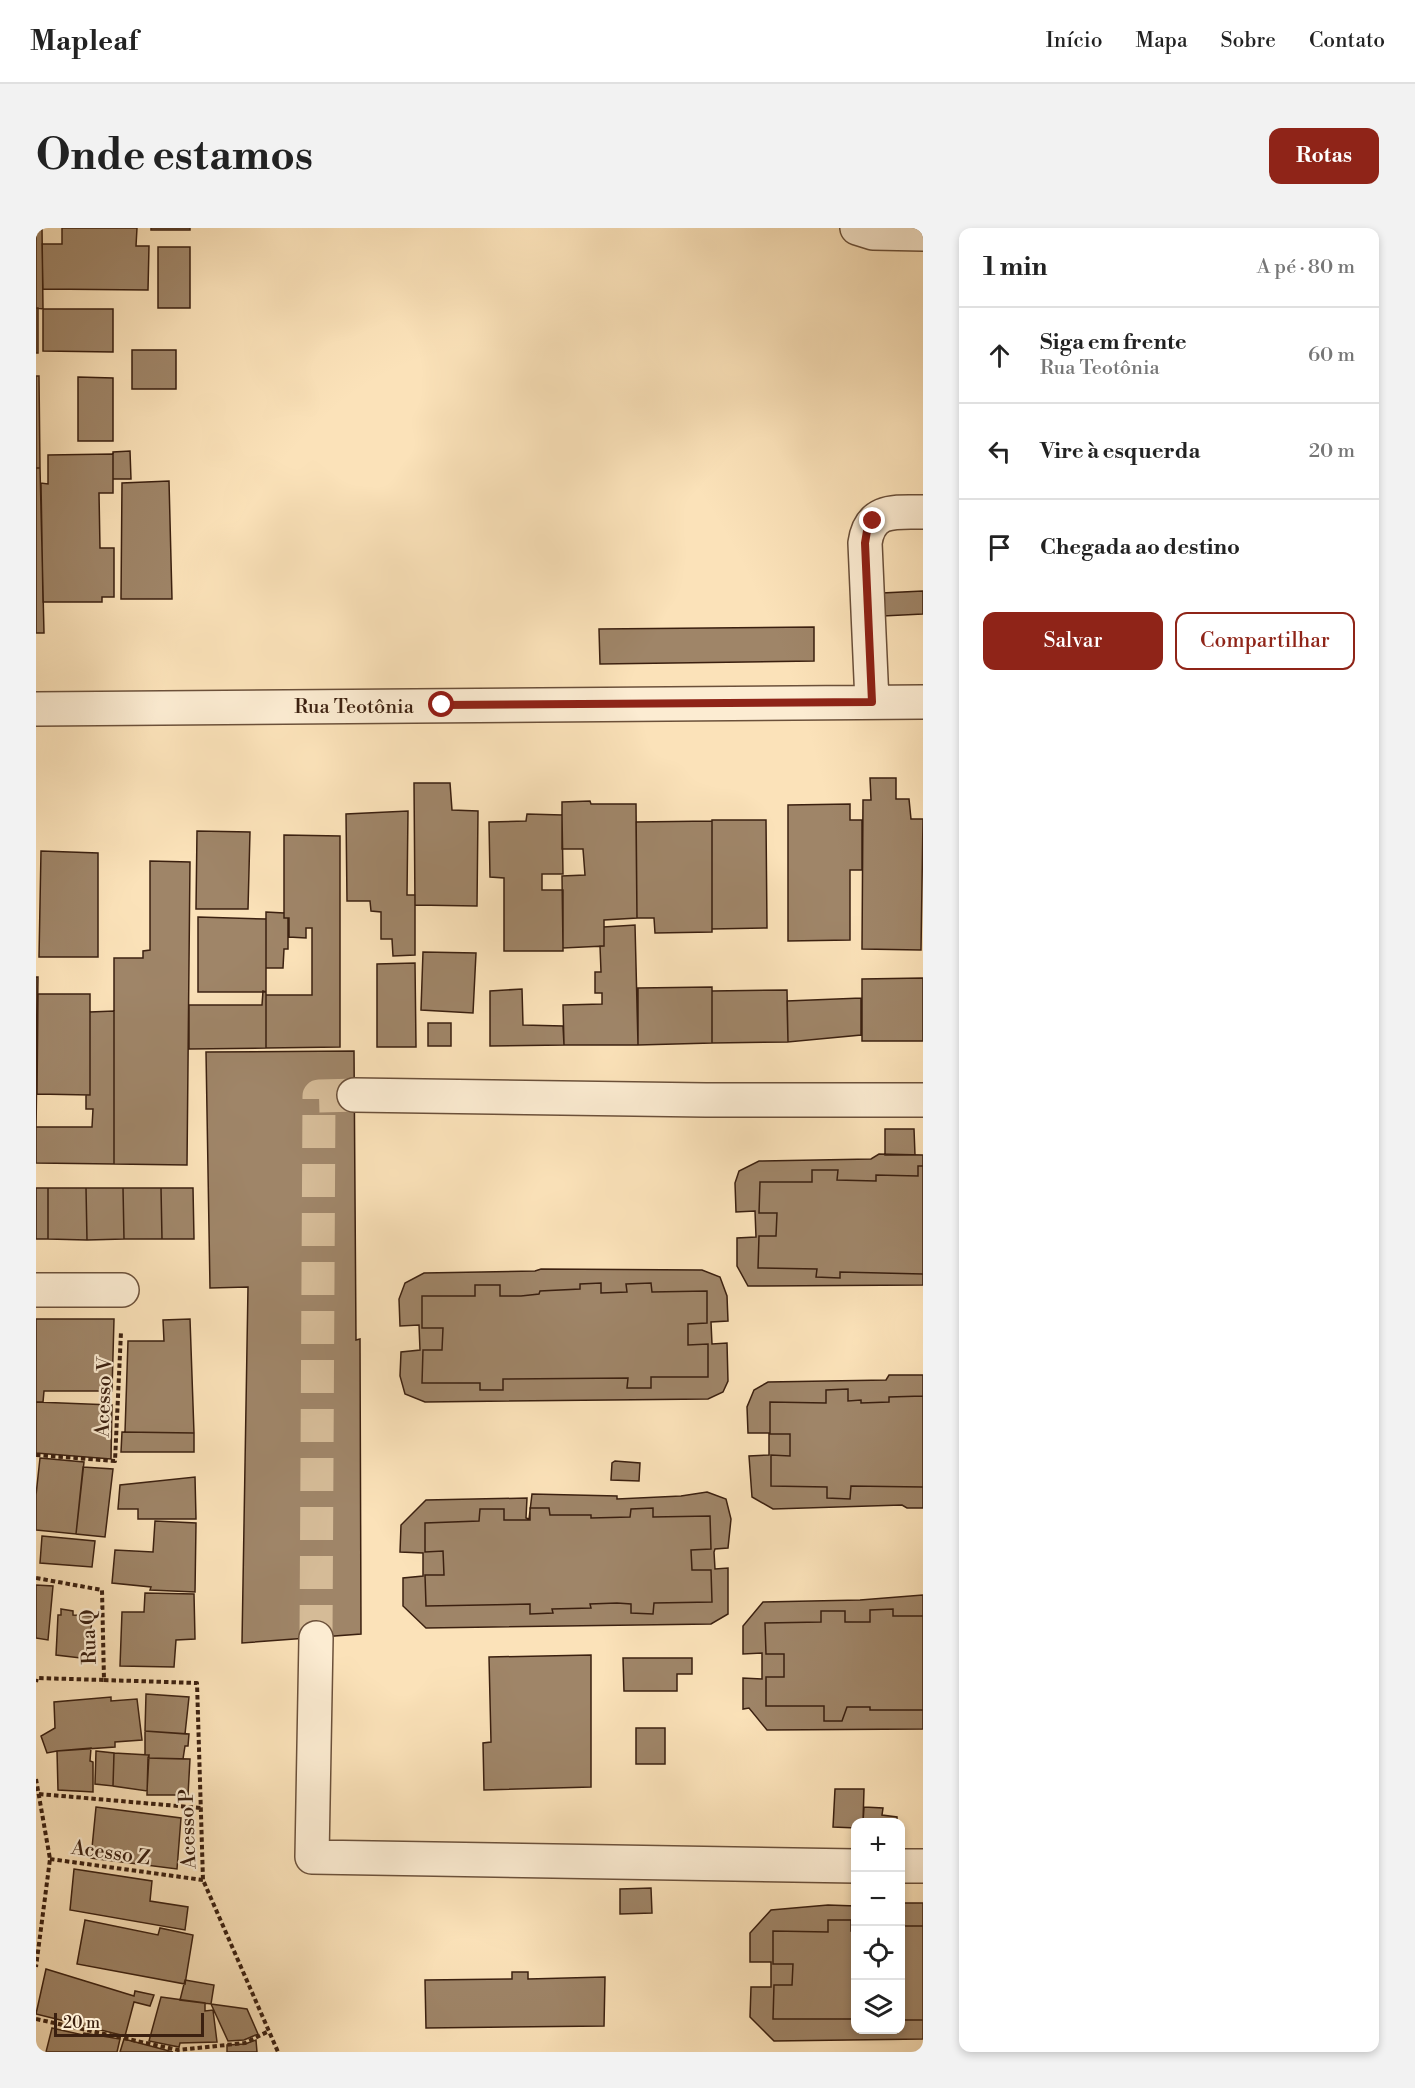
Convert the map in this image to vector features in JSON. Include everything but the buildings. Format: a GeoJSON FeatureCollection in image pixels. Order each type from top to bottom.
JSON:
{"type":"FeatureCollection","features":[{"type":"Feature","properties":{"kind":"street"},"geometry":{"type":"LineString","coordinates":[[857,228],[873,233],[923,234]]}},
{"type":"Feature","properties":{"kind":"street"},"geometry":{"type":"LineString","coordinates":[[872,702],[865,543],[867,531],[873,521],[883,514],[923,512]]}},
{"type":"Feature","properties":{"kind":"street","name":"Rua Teotônia"},"geometry":{"type":"LineString","coordinates":[[36,709],[923,702]]}},
{"type":"Feature","properties":{"kind":"street"},"geometry":{"type":"LineString","coordinates":[[354,1095],[923,1100]]}},
{"type":"Feature","properties":{"kind":"street"},"geometry":{"type":"LineString","coordinates":[[36,1290],[122,1290]]}},
{"type":"Feature","properties":{"kind":"street"},"geometry":{"type":"LineString","coordinates":[[316,1638],[312,1857],[851,1866]]}},
{"type":"Feature","properties":{"kind":"street"},"geometry":{"type":"LineString","coordinates":[[905,1866],[923,1866]]}},
{"type":"Feature","properties":{"kind":"path","name":"Acesso V"},"geometry":{"type":"LineString","coordinates":[[36,1455],[115,1461],[122,1290]]}},
{"type":"Feature","properties":{"kind":"path","name":"Rua Q"},"geometry":{"type":"LineString","coordinates":[[36,1578],[102,1590],[104,1680],[37,1678],[36,1682]]}},
{"type":"Feature","properties":{"kind":"path","name":"Acesso P"},"geometry":{"type":"LineString","coordinates":[[104,1680],[197,1683],[203,1880],[278,2052]]}},
{"type":"Feature","properties":{"kind":"path"},"geometry":{"type":"LineString","coordinates":[[36,1779],[50,1859],[36,1967]]}},
{"type":"Feature","properties":{"kind":"path"},"geometry":{"type":"LineString","coordinates":[[39,1794],[201,1808]]}},
{"type":"Feature","properties":{"kind":"path","name":"Acesso Z"},"geometry":{"type":"LineString","coordinates":[[50,1859],[203,1880]]}},
{"type":"Feature","properties":{"kind":"path"},"geometry":{"type":"LineString","coordinates":[[36,1919],[42,1919]]}},
{"type":"Feature","properties":{"kind":"path"},"geometry":{"type":"LineString","coordinates":[[36,2019],[178,2050],[245,2043],[269,2031]]}},
{"type":"Feature","properties":{"kind":"tunnel"},"geometry":{"type":"LineString","coordinates":[[316,1638],[319,1096],[354,1095]]}},
{"type":"Feature","properties":{"kind":"route"},"geometry":{"type":"LineString","coordinates":[[442,705],[872,702],[865,543],[867,531],[873,521]]}}]}
